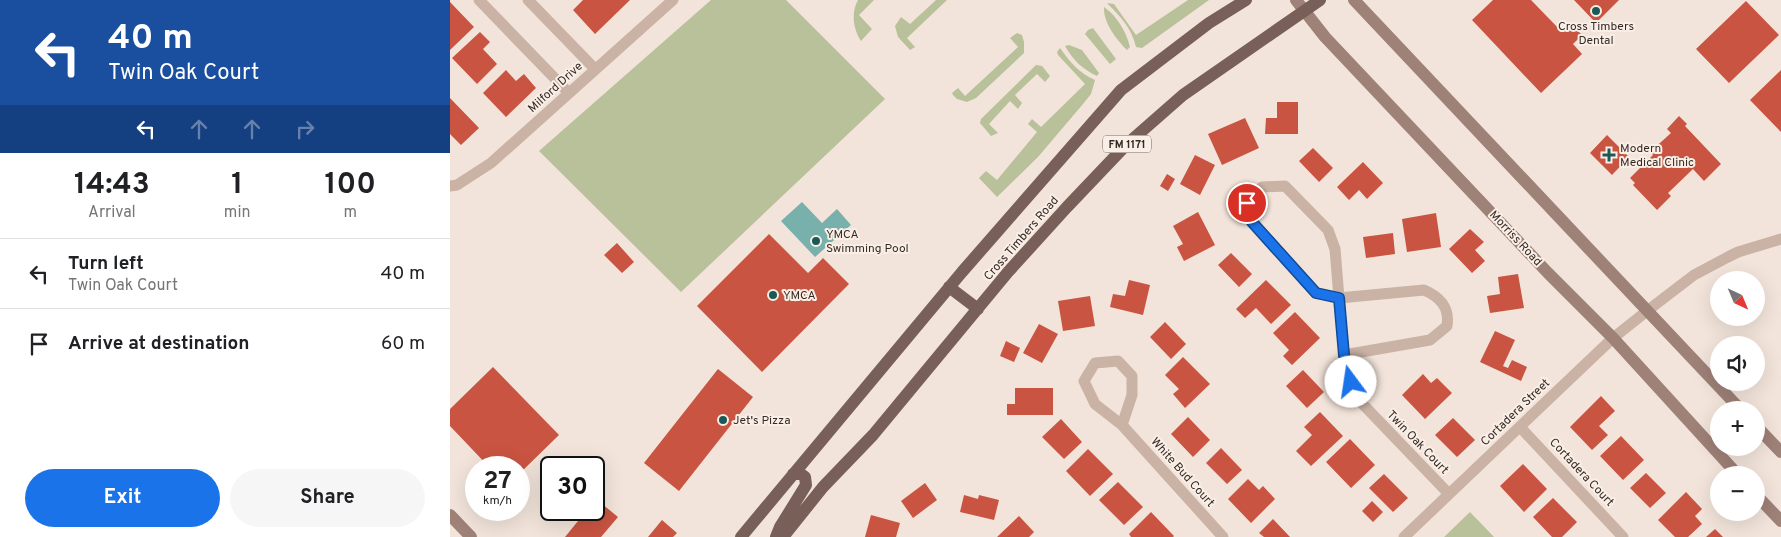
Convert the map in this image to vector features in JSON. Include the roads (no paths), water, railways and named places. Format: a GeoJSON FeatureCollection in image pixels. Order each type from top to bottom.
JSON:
{"type":"FeatureCollection","features":[{"type":"Feature","properties":{"kind":"main road","name":"Cross Timbers Road"},"geometry":{"type":"LineString","coordinates":[[741,537],[949,287],[1121,90],[1209,23],[1246,0]]}},
{"type":"Feature","properties":{"kind":"main road","name":"Cross Timbers Road"},"geometry":{"type":"LineString","coordinates":[[783,537],[823,487],[873,435],[1008,272],[1067,206],[1126,145],[1183,95],[1300,5],[1320,0]]}},
{"type":"Feature","properties":{"kind":"main road"},"geometry":{"type":"LineString","coordinates":[[1354,0],[1732,401]]}},
{"type":"Feature","properties":{"kind":"main road","name":"Morriss Road"},"geometry":{"type":"LineString","coordinates":[[1300,5],[1325,37],[1548,273],[1613,338],[1730,466]]}},
{"type":"Feature","properties":{"kind":"main road"},"geometry":{"type":"LineString","coordinates":[[949,287],[978,309]]}},
{"type":"Feature","properties":{"kind":"main road"},"geometry":{"type":"LineString","coordinates":[[1765,435],[1781,452]]}},
{"type":"Feature","properties":{"kind":"main road"},"geometry":{"type":"LineString","coordinates":[[776,537],[780,527],[806,485],[805,478],[801,474],[793,474]]}},
{"type":"Feature","properties":{"kind":"main road"},"geometry":{"type":"LineString","coordinates":[[1765,504],[1781,521]]}},
{"type":"Feature","properties":{"kind":"main road"},"geometry":{"type":"LineString","coordinates":[[450,515],[471,537]]}},
{"type":"Feature","properties":{"kind":"street"},"geometry":{"type":"LineString","coordinates":[[479,0],[569,93]]}},
{"type":"Feature","properties":{"kind":"street"},"geometry":{"type":"LineString","coordinates":[[528,0],[596,69]]}},
{"type":"Feature","properties":{"kind":"street","name":"Milford Drive"},"geometry":{"type":"LineString","coordinates":[[450,186],[457,185],[491,163],[673,0]]}},
{"type":"Feature","properties":{"kind":"street","name":"Twin Oak Court"},"geometry":{"type":"LineString","coordinates":[[1344,355],[1430,340],[1447,326],[1448,319],[1445,303],[1435,295],[1424,290],[1339,298],[1316,293],[1252,222],[1247,203],[1262,187],[1285,186],[1328,230],[1335,249],[1339,298],[1344,355],[1354,395],[1449,494]]}},
{"type":"Feature","properties":{"kind":"street","name":"Cortadera Street"},"geometry":{"type":"LineString","coordinates":[[1404,537],[1613,338],[1647,311],[1694,275],[1738,252],[1781,239]]}},
{"type":"Feature","properties":{"kind":"street","name":"White Bud Court"},"geometry":{"type":"LineString","coordinates":[[1122,425],[1132,395],[1132,376],[1118,360],[1095,363],[1084,381],[1095,404],[1122,425],[1223,537]]}},
{"type":"Feature","properties":{"kind":"street","name":"Cortadera Court"},"geometry":{"type":"LineString","coordinates":[[1520,427],[1623,537]]}},
{"type":"Feature","properties":{"kind":"water","name":"YMCA Swimming Pool"},"geometry":{"type":"Polygon","coordinates":[[[802,202],[822,223],[837,209],[851,225],[815,257],[781,221],[802,202]]]}},
{"type":"Feature","properties":{"kind":"place","name":"Cross Timbers Dental"},"geometry":{"type":"Point","coordinates":[1596,11]}},
{"type":"Feature","properties":{"kind":"place","name":"Modern Medical Clinic"},"geometry":{"type":"Point","coordinates":[1609,155]}},
{"type":"Feature","properties":{"kind":"place","name":"YMCA Swimming Pool"},"geometry":{"type":"Point","coordinates":[816,241]}},
{"type":"Feature","properties":{"kind":"place","name":"YMCA"},"geometry":{"type":"Point","coordinates":[773,295]}},
{"type":"Feature","properties":{"kind":"place","name":"Jet's Pizza"},"geometry":{"type":"Point","coordinates":[723,420]}}]}
